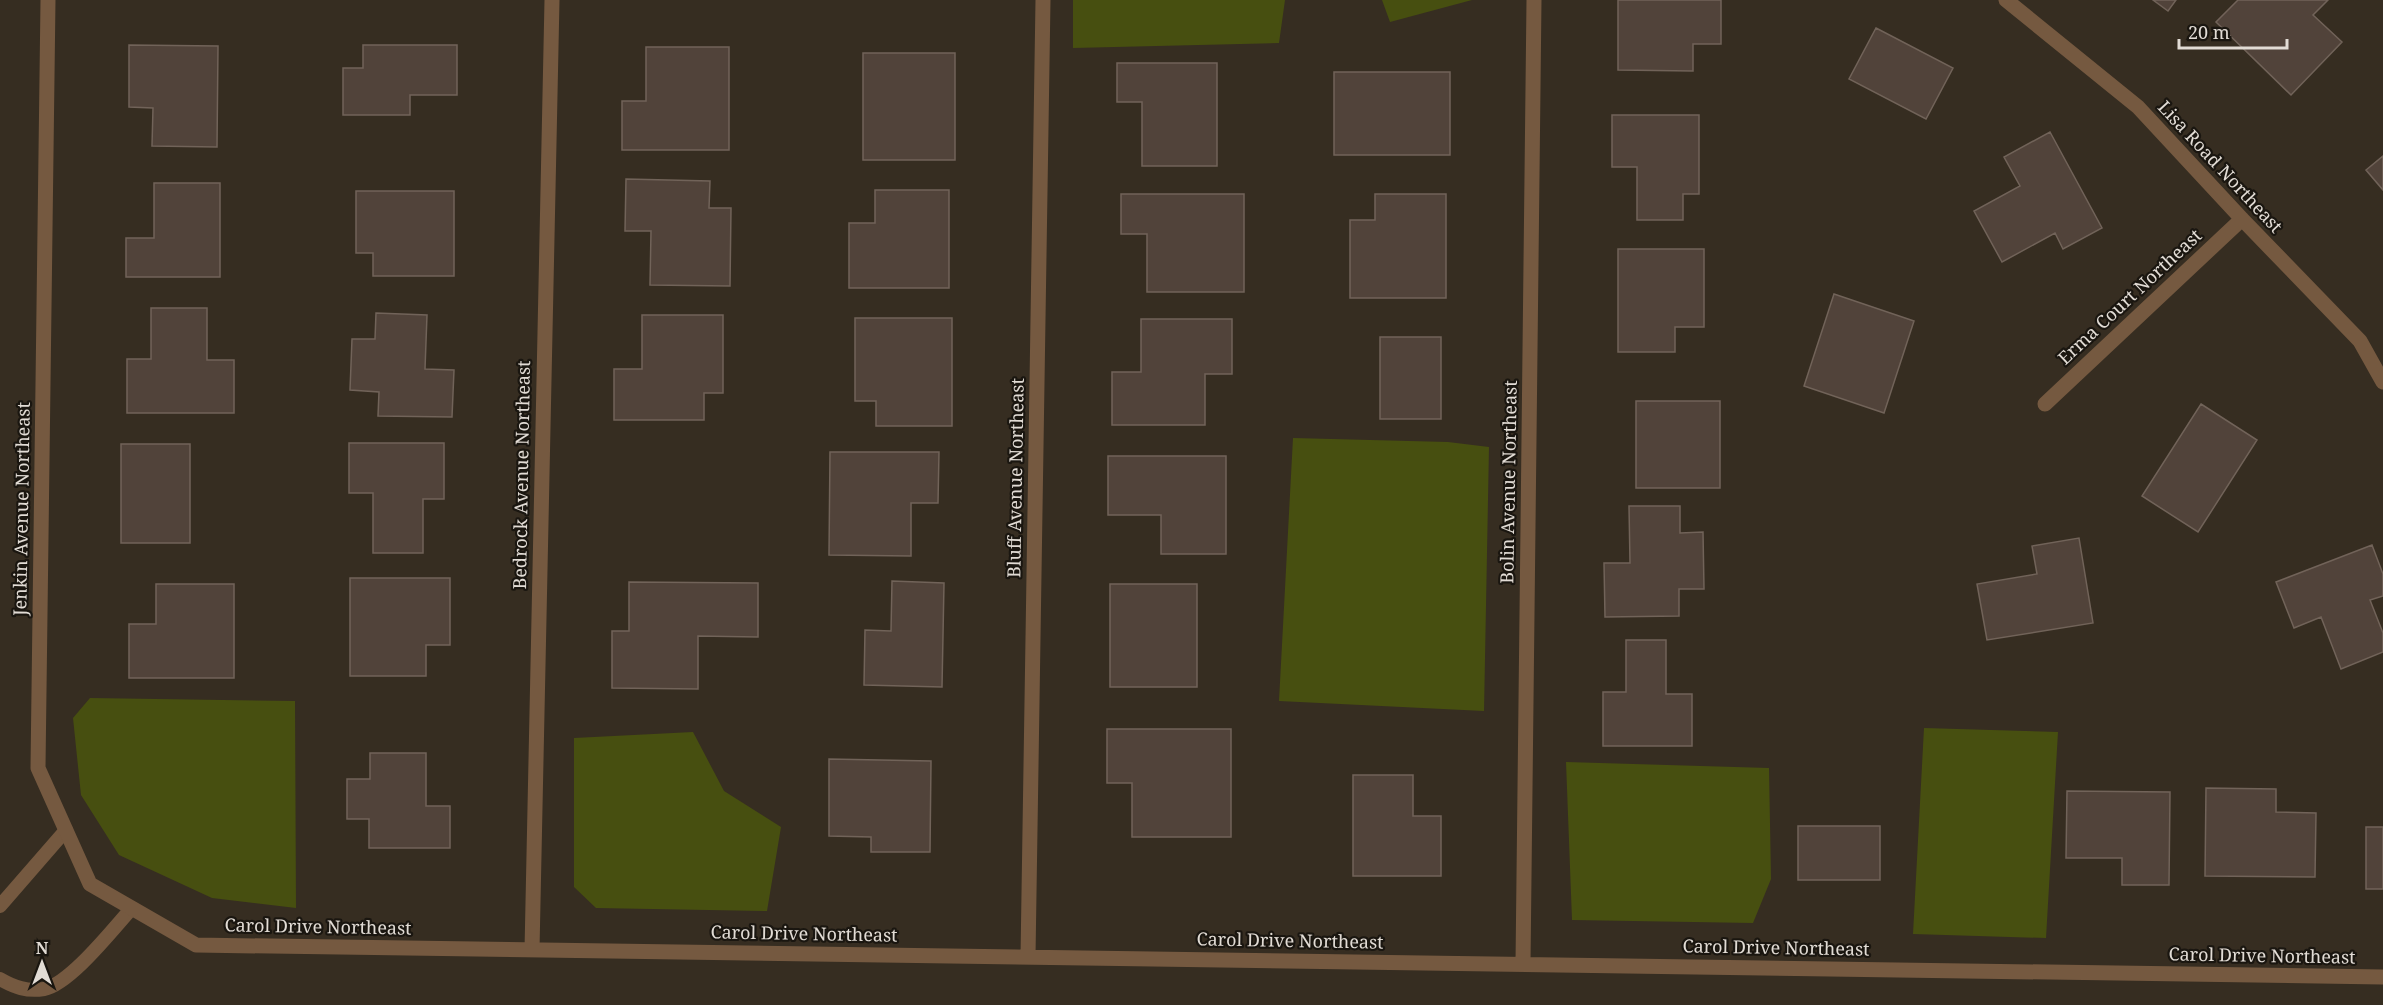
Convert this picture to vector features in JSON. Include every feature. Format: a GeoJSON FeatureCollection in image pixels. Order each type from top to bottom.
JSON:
{"type":"FeatureCollection","features":[{"type":"Feature","properties":{"kind":"street","name":"Jenkin Avenue Northeast"},"geometry":{"type":"LineString","coordinates":[[48,0],[38,768],[90,884],[196,945]]}},
{"type":"Feature","properties":{"kind":"street","name":"Bedrock Avenue Northeast"},"geometry":{"type":"LineString","coordinates":[[532,950],[552,0]]}},
{"type":"Feature","properties":{"kind":"street","name":"Bluff Avenue Northeast"},"geometry":{"type":"LineString","coordinates":[[1028,957],[1043,0]]}},
{"type":"Feature","properties":{"kind":"street","name":"Bolin Avenue Northeast"},"geometry":{"type":"LineString","coordinates":[[1522,964],[1534,0]]}},
{"type":"Feature","properties":{"kind":"street","name":"Lisa Road Northeast"},"geometry":{"type":"LineString","coordinates":[[2006,0],[2138,107],[2360,341],[2383,382]]}},
{"type":"Feature","properties":{"kind":"street","name":"Erma Court Northeast"},"geometry":{"type":"LineString","coordinates":[[2045,404],[2242,219]]}},
{"type":"Feature","properties":{"kind":"street","name":"Carol Drive Northeast"},"geometry":{"type":"LineString","coordinates":[[196,945],[2383,977]]}},
{"type":"Feature","properties":{"kind":"lane"},"geometry":{"type":"LineString","coordinates":[[0,906],[66,830]]}},
{"type":"Feature","properties":{"kind":"lane"},"geometry":{"type":"LineString","coordinates":[[0,979],[18,989],[44,989],[66,979],[132,908]]}},
{"type":"Feature","properties":{"kind":"green space"},"geometry":{"type":"Polygon","coordinates":[[[1073,0],[1285,0],[1279,43],[1073,48],[1073,0]]]}},
{"type":"Feature","properties":{"kind":"green space"},"geometry":{"type":"Polygon","coordinates":[[[1382,0],[1472,0],[1390,22],[1382,0]]]}},
{"type":"Feature","properties":{"kind":"green space"},"geometry":{"type":"Polygon","coordinates":[[[1293,438],[1448,442],[1489,447],[1484,711],[1279,701],[1293,438]]]}},
{"type":"Feature","properties":{"kind":"green space"},"geometry":{"type":"Polygon","coordinates":[[[90,698],[295,701],[296,908],[212,898],[119,855],[81,795],[73,718],[90,698]]]}},
{"type":"Feature","properties":{"kind":"green space"},"geometry":{"type":"Polygon","coordinates":[[[1924,728],[2058,732],[2046,938],[1913,934],[1924,728]]]}},
{"type":"Feature","properties":{"kind":"green space"},"geometry":{"type":"Polygon","coordinates":[[[693,732],[724,791],[781,827],[767,911],[596,908],[574,887],[574,738],[693,732]]]}},
{"type":"Feature","properties":{"kind":"green space"},"geometry":{"type":"Polygon","coordinates":[[[1566,762],[1769,768],[1771,879],[1753,923],[1572,920],[1566,762]]]}},
{"type":"Feature","properties":{"kind":"building"},"geometry":{"type":"Polygon","coordinates":[[[1618,0],[1721,0],[1721,44],[1693,44],[1693,71],[1618,70],[1618,0]]]}},
{"type":"Feature","properties":{"kind":"building"},"geometry":{"type":"Polygon","coordinates":[[[2153,0],[2176,0],[2168,11],[2153,0]]]}},
{"type":"Feature","properties":{"kind":"building"},"geometry":{"type":"Polygon","coordinates":[[[2238,0],[2328,0],[2313,15],[2342,42],[2291,95],[2216,22],[2238,0]]]}},
{"type":"Feature","properties":{"kind":"building"},"geometry":{"type":"Polygon","coordinates":[[[1876,28],[1953,68],[1926,119],[1849,79],[1876,28]]]}},
{"type":"Feature","properties":{"kind":"building"},"geometry":{"type":"Polygon","coordinates":[[[129,45],[218,46],[217,147],[152,146],[153,108],[129,107],[129,45]]]}},
{"type":"Feature","properties":{"kind":"building"},"geometry":{"type":"Polygon","coordinates":[[[363,45],[457,45],[457,95],[410,95],[410,115],[343,115],[343,68],[363,68],[363,45]]]}},
{"type":"Feature","properties":{"kind":"building"},"geometry":{"type":"Polygon","coordinates":[[[646,47],[729,47],[729,150],[622,150],[622,101],[646,101],[646,47]]]}},
{"type":"Feature","properties":{"kind":"building"},"geometry":{"type":"Polygon","coordinates":[[[863,53],[955,53],[955,160],[863,160],[863,53]]]}},
{"type":"Feature","properties":{"kind":"building"},"geometry":{"type":"Polygon","coordinates":[[[1117,63],[1217,63],[1217,166],[1142,166],[1142,102],[1117,102],[1117,63]]]}},
{"type":"Feature","properties":{"kind":"building"},"geometry":{"type":"Polygon","coordinates":[[[1334,72],[1450,72],[1450,155],[1334,155],[1334,72]]]}},
{"type":"Feature","properties":{"kind":"building"},"geometry":{"type":"Polygon","coordinates":[[[1612,115],[1699,115],[1699,194],[1683,194],[1683,220],[1637,220],[1637,167],[1612,167],[1612,115]]]}},
{"type":"Feature","properties":{"kind":"building"},"geometry":{"type":"Polygon","coordinates":[[[2050,132],[2102,228],[2063,249],[2055,233],[2002,262],[1974,211],[2020,186],[2004,157],[2050,132]]]}},
{"type":"Feature","properties":{"kind":"building"},"geometry":{"type":"Polygon","coordinates":[[[2383,156],[2383,190],[2366,170],[2383,156]]]}},
{"type":"Feature","properties":{"kind":"building"},"geometry":{"type":"Polygon","coordinates":[[[626,179],[710,181],[709,208],[731,208],[730,286],[650,285],[651,231],[625,231],[626,179]]]}},
{"type":"Feature","properties":{"kind":"building"},"geometry":{"type":"Polygon","coordinates":[[[154,183],[220,183],[220,277],[126,277],[126,238],[154,238],[154,183]]]}},
{"type":"Feature","properties":{"kind":"building"},"geometry":{"type":"Polygon","coordinates":[[[875,190],[949,190],[949,288],[849,288],[849,223],[875,223],[875,190]]]}},
{"type":"Feature","properties":{"kind":"building"},"geometry":{"type":"Polygon","coordinates":[[[356,191],[454,191],[454,276],[373,276],[373,253],[356,253],[356,191]]]}},
{"type":"Feature","properties":{"kind":"building"},"geometry":{"type":"Polygon","coordinates":[[[1121,194],[1244,194],[1244,292],[1147,292],[1147,234],[1121,234],[1121,194]]]}},
{"type":"Feature","properties":{"kind":"building"},"geometry":{"type":"Polygon","coordinates":[[[1375,194],[1446,194],[1446,298],[1350,298],[1350,220],[1375,220],[1375,194]]]}},
{"type":"Feature","properties":{"kind":"building"},"geometry":{"type":"Polygon","coordinates":[[[1618,249],[1704,249],[1704,327],[1675,327],[1675,352],[1618,352],[1618,249]]]}},
{"type":"Feature","properties":{"kind":"building"},"geometry":{"type":"Polygon","coordinates":[[[1834,294],[1914,321],[1884,413],[1804,386],[1834,294]]]}},
{"type":"Feature","properties":{"kind":"building"},"geometry":{"type":"Polygon","coordinates":[[[151,308],[207,308],[207,360],[234,360],[234,413],[127,413],[127,359],[151,359],[151,308]]]}},
{"type":"Feature","properties":{"kind":"building"},"geometry":{"type":"Polygon","coordinates":[[[376,313],[427,315],[425,369],[454,370],[452,417],[378,416],[379,392],[350,390],[352,339],[375,339],[376,313]]]}},
{"type":"Feature","properties":{"kind":"building"},"geometry":{"type":"Polygon","coordinates":[[[642,315],[723,315],[723,393],[704,393],[704,420],[614,420],[614,369],[642,369],[642,315]]]}},
{"type":"Feature","properties":{"kind":"building"},"geometry":{"type":"Polygon","coordinates":[[[855,318],[952,318],[952,426],[876,426],[876,401],[855,401],[855,318]]]}},
{"type":"Feature","properties":{"kind":"building"},"geometry":{"type":"Polygon","coordinates":[[[1141,319],[1232,319],[1232,374],[1205,374],[1205,425],[1112,425],[1112,372],[1141,372],[1141,319]]]}},
{"type":"Feature","properties":{"kind":"building"},"geometry":{"type":"Polygon","coordinates":[[[1380,337],[1441,337],[1441,419],[1380,419],[1380,337]]]}},
{"type":"Feature","properties":{"kind":"building"},"geometry":{"type":"Polygon","coordinates":[[[1636,401],[1720,401],[1720,488],[1636,488],[1636,401]]]}},
{"type":"Feature","properties":{"kind":"building"},"geometry":{"type":"Polygon","coordinates":[[[2201,404],[2257,440],[2198,532],[2142,496],[2201,404]]]}},
{"type":"Feature","properties":{"kind":"building"},"geometry":{"type":"Polygon","coordinates":[[[349,443],[444,443],[444,499],[423,499],[423,553],[373,553],[373,493],[349,493],[349,443]]]}},
{"type":"Feature","properties":{"kind":"building"},"geometry":{"type":"Polygon","coordinates":[[[121,444],[190,444],[190,543],[121,543],[121,444]]]}},
{"type":"Feature","properties":{"kind":"building"},"geometry":{"type":"Polygon","coordinates":[[[830,452],[939,452],[938,503],[911,503],[911,556],[829,555],[830,452]]]}},
{"type":"Feature","properties":{"kind":"building"},"geometry":{"type":"Polygon","coordinates":[[[1108,456],[1226,456],[1226,554],[1161,554],[1161,515],[1108,515],[1108,456]]]}},
{"type":"Feature","properties":{"kind":"building"},"geometry":{"type":"Polygon","coordinates":[[[1629,506],[1680,506],[1680,533],[1703,532],[1704,589],[1679,589],[1679,616],[1605,617],[1604,563],[1630,563],[1629,506]]]}},
{"type":"Feature","properties":{"kind":"building"},"geometry":{"type":"Polygon","coordinates":[[[2079,538],[2093,623],[1987,640],[1977,584],[2037,574],[2032,546],[2079,538]]]}},
{"type":"Feature","properties":{"kind":"building"},"geometry":{"type":"Polygon","coordinates":[[[2372,545],[2383,574],[2383,596],[2370,600],[2383,633],[2383,652],[2341,669],[2321,617],[2294,628],[2276,582],[2372,545]]]}},
{"type":"Feature","properties":{"kind":"building"},"geometry":{"type":"Polygon","coordinates":[[[350,578],[450,578],[450,645],[426,645],[426,676],[350,676],[350,578]]]}},
{"type":"Feature","properties":{"kind":"building"},"geometry":{"type":"Polygon","coordinates":[[[892,581],[944,583],[942,687],[864,685],[865,630],[891,631],[892,581]]]}},
{"type":"Feature","properties":{"kind":"building"},"geometry":{"type":"Polygon","coordinates":[[[629,582],[758,583],[758,637],[698,636],[698,689],[612,688],[612,631],[629,631],[629,582]]]}},
{"type":"Feature","properties":{"kind":"building"},"geometry":{"type":"Polygon","coordinates":[[[156,584],[234,584],[234,678],[129,678],[129,624],[156,624],[156,584]]]}},
{"type":"Feature","properties":{"kind":"building"},"geometry":{"type":"Polygon","coordinates":[[[1110,584],[1197,584],[1197,687],[1110,687],[1110,584]]]}},
{"type":"Feature","properties":{"kind":"building"},"geometry":{"type":"Polygon","coordinates":[[[1626,640],[1666,640],[1666,694],[1692,694],[1692,746],[1603,746],[1603,692],[1626,692],[1626,640]]]}},
{"type":"Feature","properties":{"kind":"building"},"geometry":{"type":"Polygon","coordinates":[[[1107,729],[1231,729],[1231,837],[1132,837],[1132,783],[1107,783],[1107,729]]]}},
{"type":"Feature","properties":{"kind":"building"},"geometry":{"type":"Polygon","coordinates":[[[370,753],[426,753],[426,806],[450,806],[450,848],[369,848],[369,819],[347,819],[347,779],[370,779],[370,753]]]}},
{"type":"Feature","properties":{"kind":"building"},"geometry":{"type":"Polygon","coordinates":[[[829,759],[931,761],[930,852],[871,852],[871,837],[829,836],[829,759]]]}},
{"type":"Feature","properties":{"kind":"building"},"geometry":{"type":"Polygon","coordinates":[[[1353,775],[1413,775],[1413,816],[1441,816],[1441,876],[1353,876],[1353,775]]]}},
{"type":"Feature","properties":{"kind":"building"},"geometry":{"type":"Polygon","coordinates":[[[2206,788],[2276,789],[2276,812],[2316,813],[2315,877],[2205,876],[2206,788]]]}},
{"type":"Feature","properties":{"kind":"building"},"geometry":{"type":"Polygon","coordinates":[[[2067,791],[2170,792],[2169,885],[2122,885],[2122,858],[2066,858],[2067,791]]]}},
{"type":"Feature","properties":{"kind":"building"},"geometry":{"type":"Polygon","coordinates":[[[1798,826],[1880,826],[1880,880],[1798,880],[1798,826]]]}},
{"type":"Feature","properties":{"kind":"building"},"geometry":{"type":"Polygon","coordinates":[[[2366,827],[2383,827],[2383,889],[2366,889],[2366,827]]]}}]}
